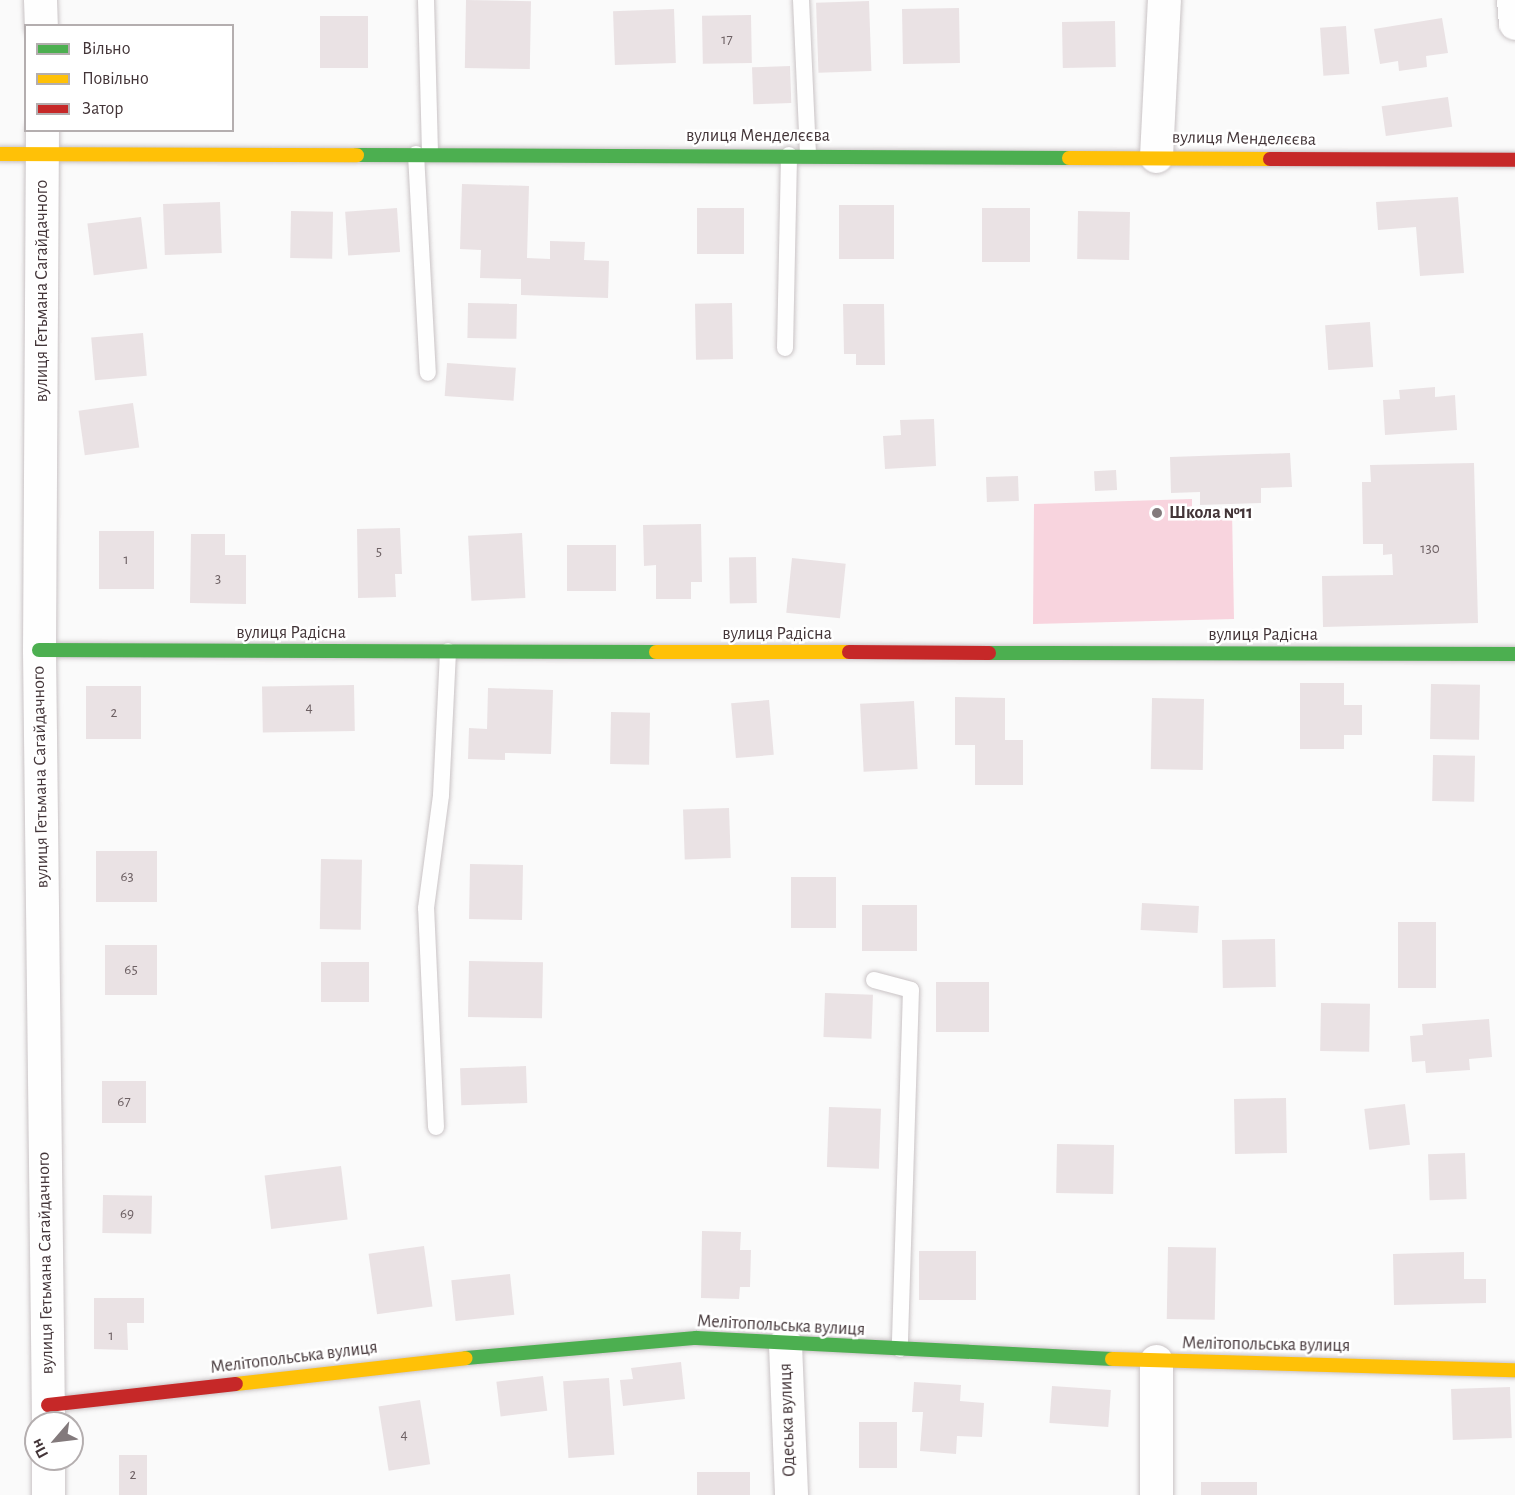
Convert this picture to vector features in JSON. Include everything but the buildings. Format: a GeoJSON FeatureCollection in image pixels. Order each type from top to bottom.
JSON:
{"type":"FeatureCollection","features":[{"type":"Feature","properties":{"kind":"street"},"geometry":{"type":"LineString","coordinates":[[40,0],[41,24]]}},
{"type":"Feature","properties":{"kind":"street"},"geometry":{"type":"LineString","coordinates":[[1156,156],[1164,0]]}},
{"type":"Feature","properties":{"kind":"street"},"geometry":{"type":"LineString","coordinates":[[1513,0],[1515,23]]}},
{"type":"Feature","properties":{"kind":"street","name":"вулиця Менделєєва"},"geometry":{"type":"LineString","coordinates":[[0,153],[43,142],[423,154],[1156,156],[1515,160]]}},
{"type":"Feature","properties":{"kind":"street","name":"вулиця Гетьмана Сагайдачного"},"geometry":{"type":"LineString","coordinates":[[43,142],[39,650],[48,1411]]}},
{"type":"Feature","properties":{"kind":"street","name":"вулиця Радісна"},"geometry":{"type":"LineString","coordinates":[[39,650],[1515,654]]}},
{"type":"Feature","properties":{"kind":"street","name":"Мелітопольська вулиця"},"geometry":{"type":"LineString","coordinates":[[71,1411],[568,1346],[696,1338],[1156,1361],[1515,1370]]}},
{"type":"Feature","properties":{"kind":"street","name":"Одеська вулиця"},"geometry":{"type":"LineString","coordinates":[[785,1344],[791,1495]]}},
{"type":"Feature","properties":{"kind":"street"},"geometry":{"type":"LineString","coordinates":[[1156,1361],[1156,1495]]}},
{"type":"Feature","properties":{"kind":"street"},"geometry":{"type":"LineString","coordinates":[[48,1471],[48,1495]]}},
{"type":"Feature","properties":{"kind":"lane"},"geometry":{"type":"LineString","coordinates":[[426,0],[423,154],[428,373]]}},
{"type":"Feature","properties":{"kind":"lane"},"geometry":{"type":"LineString","coordinates":[[801,0],[808,155]]}},
{"type":"Feature","properties":{"kind":"lane"},"geometry":{"type":"LineString","coordinates":[[785,348],[789,154]]}},
{"type":"Feature","properties":{"kind":"lane"},"geometry":{"type":"LineString","coordinates":[[436,1127],[426,908],[441,795],[448,651]]}},
{"type":"Feature","properties":{"kind":"lane"},"geometry":{"type":"LineString","coordinates":[[874,980],[911,990],[900,1350]]}},
{"type":"Feature","properties":{"kind":"shaded area"},"geometry":{"type":"Polygon","coordinates":[[[1192,499],[1192,511],[1232,510],[1234,619],[1033,624],[1034,504],[1192,499]]]}},
{"type":"Feature","properties":{"kind":"traffic: fast"},"geometry":{"type":"LineString","coordinates":[[357,155],[1069,158]]}},
{"type":"Feature","properties":{"kind":"traffic: fast"},"geometry":{"type":"LineString","coordinates":[[39,650],[656,652]]}},
{"type":"Feature","properties":{"kind":"traffic: fast"},"geometry":{"type":"LineString","coordinates":[[989,653],[1515,654]]}},
{"type":"Feature","properties":{"kind":"traffic: fast"},"geometry":{"type":"LineString","coordinates":[[466,1358],[696,1338],[1112,1359]]}},
{"type":"Feature","properties":{"kind":"traffic: slow"},"geometry":{"type":"LineString","coordinates":[[0,154],[357,155]]}},
{"type":"Feature","properties":{"kind":"traffic: slow"},"geometry":{"type":"LineString","coordinates":[[1069,158],[1270,159]]}},
{"type":"Feature","properties":{"kind":"traffic: slow"},"geometry":{"type":"LineString","coordinates":[[656,652],[849,652]]}},
{"type":"Feature","properties":{"kind":"traffic: slow"},"geometry":{"type":"LineString","coordinates":[[236,1384],[466,1358]]}},
{"type":"Feature","properties":{"kind":"traffic: slow"},"geometry":{"type":"LineString","coordinates":[[1112,1359],[1515,1370]]}},
{"type":"Feature","properties":{"kind":"traffic: jam"},"geometry":{"type":"LineString","coordinates":[[1270,159],[1515,160]]}},
{"type":"Feature","properties":{"kind":"traffic: jam"},"geometry":{"type":"LineString","coordinates":[[849,652],[989,653]]}},
{"type":"Feature","properties":{"kind":"traffic: jam"},"geometry":{"type":"LineString","coordinates":[[48,1405],[236,1384]]}},
{"type":"Feature","properties":{"kind":"place","name":"Школа №11"},"geometry":{"type":"Point","coordinates":[1157,513]}}]}
